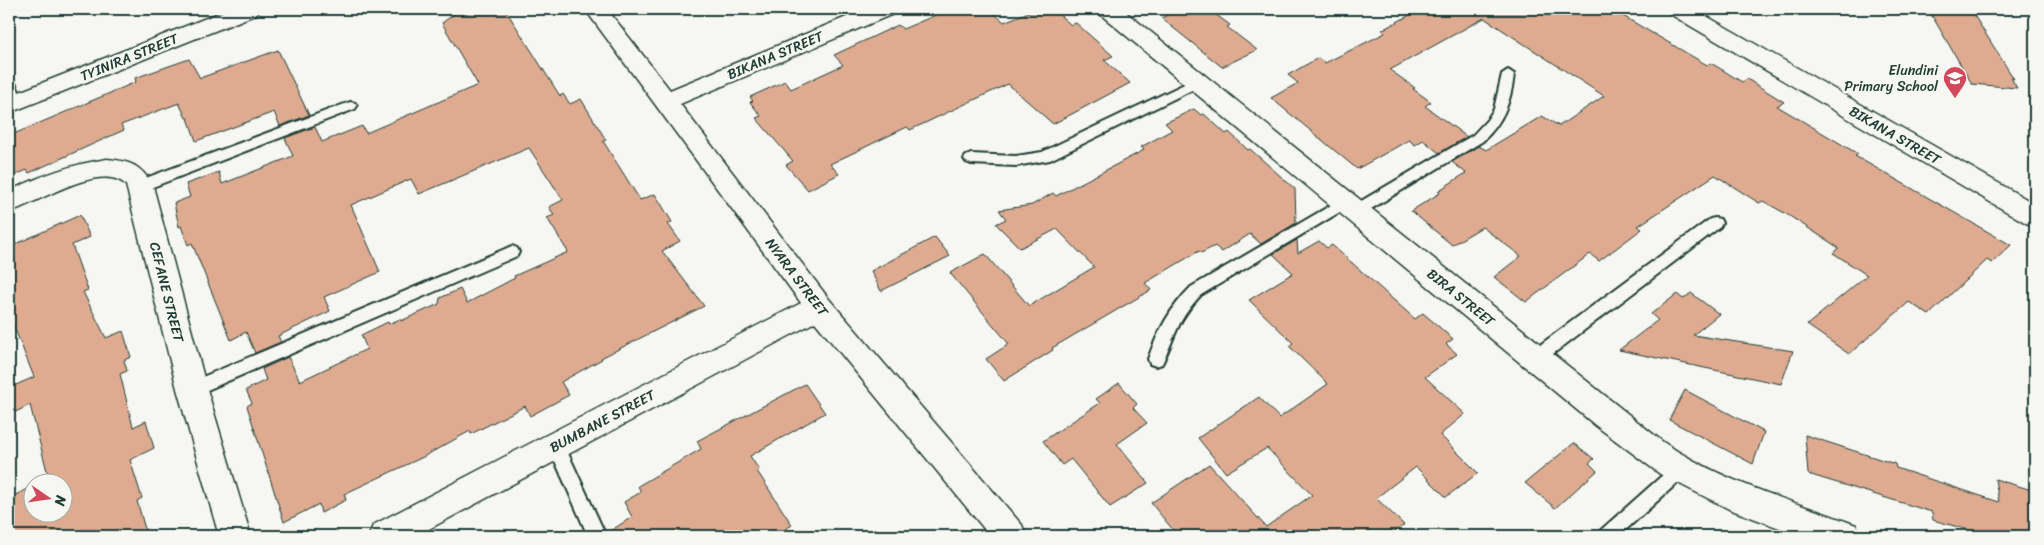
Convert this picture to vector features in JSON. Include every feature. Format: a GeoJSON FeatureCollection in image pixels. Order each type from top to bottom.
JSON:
{"type":"FeatureCollection","features":[{"type":"Feature","properties":{"kind":"street","name":"TYINIRA STREET"},"geometry":{"type":"LineString","coordinates":[[11,95],[217,9]]}},
{"type":"Feature","properties":{"kind":"street","name":"TYINIRA STREET"},"geometry":{"type":"LineString","coordinates":[[11,95],[249,9]]}},
{"type":"Feature","properties":{"kind":"street","name":"NYARA STREET"},"geometry":{"type":"LineString","coordinates":[[596,9],[819,307],[1010,536]]}},
{"type":"Feature","properties":{"kind":"street","name":"BIRA STREET"},"geometry":{"type":"LineString","coordinates":[[1108,9],[1606,416],[1680,470],[1736,496],[1844,536]]}},
{"type":"Feature","properties":{"kind":"street","name":"BIKANA STREET"},"geometry":{"type":"LineString","coordinates":[[1678,9],[2035,216]]}},
{"type":"Feature","properties":{"kind":"street","name":"BIKANA STREET"},"geometry":{"type":"LineString","coordinates":[[666,101],[880,10]]}},
{"type":"Feature","properties":{"kind":"street"},"geometry":{"type":"LineString","coordinates":[[9,202],[63,178],[90,170],[116,169],[132,175],[140,186]]}},
{"type":"Feature","properties":{"kind":"street","name":"CEFANE STREET"},"geometry":{"type":"LineString","coordinates":[[140,186],[192,389],[235,536]]}},
{"type":"Feature","properties":{"kind":"street","name":"BUMBANE STREET"},"geometry":{"type":"LineString","coordinates":[[386,536],[819,307]]}},
{"type":"Feature","properties":{"kind":"lane"},"geometry":{"type":"LineString","coordinates":[[1156,358],[1171,320],[1182,304],[1196,291],[1478,138],[1489,129],[1502,109],[1506,96],[1508,74]]}},
{"type":"Feature","properties":{"kind":"lane"},"geometry":{"type":"LineString","coordinates":[[971,158],[1016,162],[1045,157],[1059,152],[1198,81]]}},
{"type":"Feature","properties":{"kind":"lane"},"geometry":{"type":"LineString","coordinates":[[140,186],[350,106]]}},
{"type":"Feature","properties":{"kind":"lane"},"geometry":{"type":"LineString","coordinates":[[1535,358],[1715,223]]}},
{"type":"Feature","properties":{"kind":"lane"},"geometry":{"type":"LineString","coordinates":[[192,389],[512,252]]}},
{"type":"Feature","properties":{"kind":"lane"},"geometry":{"type":"LineString","coordinates":[[556,445],[597,536]]}},
{"type":"Feature","properties":{"kind":"lane"},"geometry":{"type":"LineString","coordinates":[[1607,536],[1680,470]]}},
{"type":"Feature","properties":{"kind":"building"},"geometry":{"type":"Polygon","coordinates":[[[461,9],[505,9],[560,96],[563,94],[570,104],[581,99],[606,140],[603,141],[640,200],[655,194],[672,222],[668,224],[680,241],[662,251],[704,306],[601,358],[561,382],[569,395],[530,416],[525,406],[471,434],[470,431],[423,457],[344,494],[346,500],[321,513],[319,504],[284,522],[247,406],[252,403],[246,390],[266,380],[262,369],[288,357],[300,381],[367,349],[361,335],[388,322],[389,324],[400,319],[401,321],[439,304],[440,298],[460,289],[467,303],[515,278],[514,276],[568,252],[547,218],[554,215],[549,207],[563,200],[529,148],[419,194],[411,179],[351,205],[380,272],[324,297],[330,311],[278,336],[281,342],[255,353],[246,332],[231,340],[192,243],[188,245],[181,226],[179,227],[174,203],[190,197],[186,184],[219,172],[222,184],[293,156],[285,138],[315,127],[322,142],[362,126],[366,133],[478,85],[442,23],[461,9]]]}},
{"type":"Feature","properties":{"kind":"building"},"geometry":{"type":"Polygon","coordinates":[[[950,9],[989,9],[1004,22],[1036,9],[1053,9],[1071,25],[1076,23],[1113,56],[1104,60],[1130,83],[1053,124],[1008,84],[910,130],[907,127],[830,164],[839,174],[808,190],[786,165],[793,161],[756,118],[761,116],[750,102],[753,101],[750,97],[785,81],[791,89],[843,65],[834,55],[898,25],[903,29],[950,9]]]}},
{"type":"Feature","properties":{"kind":"building"},"geometry":{"type":"Polygon","coordinates":[[[1181,9],[1208,9],[1230,25],[1227,27],[1257,50],[1222,67],[1161,18],[1181,9]]]}},
{"type":"Feature","properties":{"kind":"building"},"geometry":{"type":"Polygon","coordinates":[[[1421,9],[1611,9],[1707,65],[1711,63],[1742,82],[1747,79],[1784,102],[1777,106],[1858,154],[1855,156],[2011,245],[1992,263],[1987,260],[1929,315],[1909,302],[1849,354],[1807,325],[1867,275],[1833,253],[1839,248],[1788,215],[1763,201],[1759,203],[1715,175],[1638,226],[1642,229],[1599,261],[1590,254],[1526,302],[1494,277],[1521,256],[1482,227],[1452,245],[1411,211],[1440,193],[1438,191],[1466,173],[1452,162],[1479,146],[1486,150],[1542,116],[1559,126],[1604,96],[1484,18],[1390,70],[1431,102],[1425,106],[1467,137],[1439,153],[1423,140],[1415,145],[1409,140],[1357,169],[1271,98],[1298,83],[1288,75],[1318,58],[1325,63],[1385,33],[1382,30],[1421,9]]]}},
{"type":"Feature","properties":{"kind":"building"},"geometry":{"type":"Polygon","coordinates":[[[1928,9],[1970,9],[2014,79],[2011,78],[2017,88],[1972,84],[1928,9]]]}},
{"type":"Feature","properties":{"kind":"building"},"geometry":{"type":"Polygon","coordinates":[[[278,50],[309,115],[280,126],[274,112],[196,141],[188,118],[186,118],[179,103],[121,125],[124,130],[29,173],[27,170],[9,178],[9,136],[136,82],[135,78],[189,59],[200,78],[278,50]]]}},
{"type":"Feature","properties":{"kind":"building"},"geometry":{"type":"Polygon","coordinates":[[[1194,109],[1201,115],[1204,114],[1226,134],[1229,132],[1295,189],[1296,223],[1261,244],[1250,234],[1222,252],[1215,246],[1201,253],[1199,251],[1145,283],[1151,290],[1052,348],[1053,350],[1004,381],[986,359],[1009,344],[950,273],[985,254],[1029,306],[1094,267],[1057,229],[1020,248],[996,224],[1006,219],[999,210],[1032,205],[1053,193],[1056,196],[1144,150],[1141,147],[1172,130],[1165,123],[1194,109]]]}},
{"type":"Feature","properties":{"kind":"building"},"geometry":{"type":"Polygon","coordinates":[[[80,215],[90,237],[72,245],[88,290],[83,292],[106,338],[123,331],[131,357],[124,360],[127,371],[120,374],[133,427],[146,421],[154,448],[130,460],[142,498],[137,501],[147,536],[9,536],[9,498],[22,492],[22,522],[72,522],[72,472],[47,472],[30,405],[9,415],[9,388],[34,377],[9,314],[9,247],[80,215]]]}},
{"type":"Feature","properties":{"kind":"building"},"geometry":{"type":"Polygon","coordinates":[[[935,237],[950,256],[881,291],[871,271],[935,237]]]}},
{"type":"Feature","properties":{"kind":"building"},"geometry":{"type":"Polygon","coordinates":[[[1297,240],[1298,253],[1319,241],[1327,248],[1332,245],[1415,319],[1423,313],[1453,339],[1446,344],[1457,354],[1425,377],[1465,414],[1440,435],[1478,473],[1446,497],[1416,467],[1376,498],[1404,525],[1389,536],[1178,536],[1151,503],[1209,464],[1266,527],[1312,495],[1267,448],[1226,473],[1198,438],[1259,397],[1279,418],[1328,384],[1289,346],[1293,343],[1249,300],[1293,273],[1273,254],[1297,240]]]}},
{"type":"Feature","properties":{"kind":"building"},"geometry":{"type":"Polygon","coordinates":[[[1691,293],[1719,314],[1693,335],[1793,351],[1781,384],[1619,350],[1658,320],[1651,314],[1677,294],[1683,299],[1691,293]]]}},
{"type":"Feature","properties":{"kind":"building"},"geometry":{"type":"Polygon","coordinates":[[[1119,383],[1137,404],[1133,408],[1147,423],[1117,444],[1148,483],[1110,507],[1071,459],[1062,465],[1043,441],[1100,403],[1096,399],[1119,383]]]}},
{"type":"Feature","properties":{"kind":"building"},"geometry":{"type":"Polygon","coordinates":[[[805,384],[825,413],[750,456],[759,470],[757,471],[792,525],[774,536],[608,536],[607,533],[632,517],[624,502],[641,492],[638,486],[701,449],[697,441],[805,384]]]}},
{"type":"Feature","properties":{"kind":"building"},"geometry":{"type":"Polygon","coordinates":[[[1685,390],[1764,432],[1753,464],[1669,420],[1685,390]]]}},
{"type":"Feature","properties":{"kind":"building"},"geometry":{"type":"Polygon","coordinates":[[[1805,435],[1895,464],[1896,468],[1999,502],[1995,479],[2035,491],[2035,536],[1990,536],[1933,520],[1932,512],[1808,474],[1805,435]]]}},
{"type":"Feature","properties":{"kind":"building"},"geometry":{"type":"Polygon","coordinates":[[[1574,443],[1594,459],[1589,463],[1597,471],[1555,508],[1525,483],[1574,443]]]}},
{"type":"Feature","properties":{"kind":"place","name":"Elundini Primary School"},"geometry":{"type":"Point","coordinates":[1955,99]}}]}
